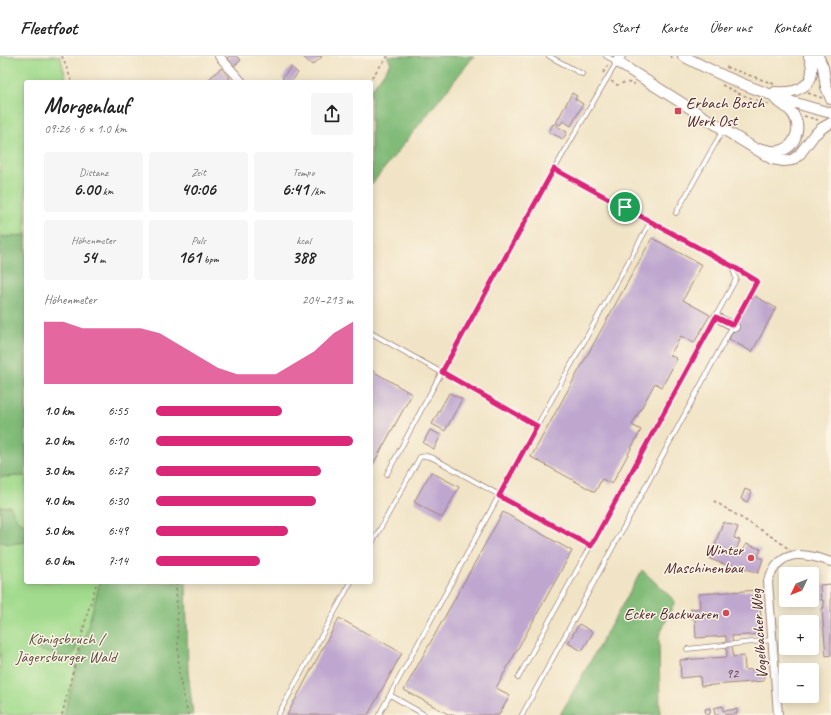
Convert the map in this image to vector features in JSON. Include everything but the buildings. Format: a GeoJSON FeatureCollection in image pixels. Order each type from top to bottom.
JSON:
{"type":"FeatureCollection","features":[{"type":"Feature","properties":{"kind":"street"},"geometry":{"type":"LineString","coordinates":[[219,56],[240,80]]}},
{"type":"Feature","properties":{"kind":"street"},"geometry":{"type":"LineString","coordinates":[[683,56],[753,88],[787,107],[794,115],[798,131],[791,145],[785,150],[773,151],[753,147]]}},
{"type":"Feature","properties":{"kind":"street"},"geometry":{"type":"LineString","coordinates":[[753,88],[776,93],[791,92],[801,89],[812,75],[812,65],[809,56]]}},
{"type":"Feature","properties":{"kind":"street"},"geometry":{"type":"LineString","coordinates":[[818,56],[823,67],[828,99]]}},
{"type":"Feature","properties":{"kind":"street"},"geometry":{"type":"LineString","coordinates":[[618,59],[723,129],[772,159],[784,162],[792,160],[799,155],[814,135],[822,128],[831,124]]}},
{"type":"Feature","properties":{"kind":"street"},"geometry":{"type":"LineString","coordinates":[[753,88],[831,113]]}},
{"type":"Feature","properties":{"kind":"street"},"geometry":{"type":"LineString","coordinates":[[716,317],[734,326]]}},
{"type":"Feature","properties":{"kind":"street"},"geometry":{"type":"LineString","coordinates":[[793,555],[805,554],[831,562]]}},
{"type":"Feature","properties":{"kind":"street","name":"Vogelbacher Weg"},"geometry":{"type":"LineString","coordinates":[[778,715],[768,581],[776,566],[781,561],[793,555]]}},
{"type":"Feature","properties":{"kind":"lane"},"geometry":{"type":"LineString","coordinates":[[549,56],[582,74]]}},
{"type":"Feature","properties":{"kind":"lane"},"geometry":{"type":"LineString","coordinates":[[387,474],[554,169],[618,59],[606,56]]}},
{"type":"Feature","properties":{"kind":"lane"},"geometry":{"type":"LineString","coordinates":[[676,213],[723,129]]}},
{"type":"Feature","properties":{"kind":"lane"},"geometry":{"type":"LineString","coordinates":[[522,715],[734,326],[757,281],[651,221],[554,169]]}},
{"type":"Feature","properties":{"kind":"lane"},"geometry":{"type":"LineString","coordinates":[[379,715],[651,221]]}},
{"type":"Feature","properties":{"kind":"lane"},"geometry":{"type":"LineString","coordinates":[[518,678],[736,279],[732,266]]}},
{"type":"Feature","properties":{"kind":"lane"},"geometry":{"type":"LineString","coordinates":[[373,335],[537,426]]}},
{"type":"Feature","properties":{"kind":"lane"},"geometry":{"type":"LineString","coordinates":[[373,541],[420,457],[426,456],[433,458],[591,546]]}},
{"type":"Feature","properties":{"kind":"lane"},"geometry":{"type":"LineString","coordinates":[[278,715],[350,584]]}},
{"type":"Feature","properties":{"kind":"lane"},"geometry":{"type":"LineString","coordinates":[[687,649],[772,640]]}},
{"type":"Feature","properties":{"kind":"lane"},"geometry":{"type":"LineString","coordinates":[[390,695],[425,715]]}},
{"type":"Feature","properties":{"kind":"path"},"geometry":{"type":"LineString","coordinates":[[62,56],[71,80]]}},
{"type":"Feature","properties":{"kind":"path"},"geometry":{"type":"LineString","coordinates":[[370,80],[388,56]]}},
{"type":"Feature","properties":{"kind":"path"},"geometry":{"type":"LineString","coordinates":[[722,65],[779,85]]}},
{"type":"Feature","properties":{"kind":"path"},"geometry":{"type":"LineString","coordinates":[[797,90],[828,99]]}},
{"type":"Feature","properties":{"kind":"path"},"geometry":{"type":"LineString","coordinates":[[714,501],[789,548],[793,555]]}},
{"type":"Feature","properties":{"kind":"path"},"geometry":{"type":"LineString","coordinates":[[62,715],[96,584]]}},
{"type":"Feature","properties":{"kind":"path"},"geometry":{"type":"LineString","coordinates":[[176,584],[179,676],[188,715]]}},
{"type":"Feature","properties":{"kind":"green space","name":"Königsbruch / Jägersburger Wald"},"geometry":{"type":"Polygon","coordinates":[[[0,56],[60,56],[66,80],[24,80],[24,584],[157,584],[111,715],[0,715],[0,56]]]}},
{"type":"Feature","properties":{"kind":"green space"},"geometry":{"type":"Polygon","coordinates":[[[387,56],[474,56],[373,182],[373,87],[391,63],[387,56]]]}},
{"type":"Feature","properties":{"kind":"green space"},"geometry":{"type":"Polygon","coordinates":[[[24,235],[24,476],[0,477],[0,237],[24,235]]]}},
{"type":"Feature","properties":{"kind":"green space"},"geometry":{"type":"Polygon","coordinates":[[[10,506],[18,521],[24,524],[24,542],[10,544],[0,542],[0,507],[10,506]]]}},
{"type":"Feature","properties":{"kind":"green space"},"geometry":{"type":"Polygon","coordinates":[[[642,570],[675,601],[659,636],[660,715],[560,715],[642,570]]]}},
{"type":"Feature","properties":{"kind":"green space"},"geometry":{"type":"Polygon","coordinates":[[[99,584],[186,584],[188,671],[193,715],[64,715],[99,584]]]}},
{"type":"Feature","properties":{"kind":"green space"},"geometry":{"type":"Polygon","coordinates":[[[70,641],[76,643],[76,648],[72,656],[67,658],[38,650],[34,647],[41,644],[51,645],[58,642],[70,641]]]}},
{"type":"Feature","properties":{"kind":"place","name":"Erbach Bosch Werk Ost"},"geometry":{"type":"Point","coordinates":[678,111]}},
{"type":"Feature","properties":{"kind":"place","name":"Winter Maschinenbau"},"geometry":{"type":"Point","coordinates":[751,558]}},
{"type":"Feature","properties":{"kind":"place","name":"Ecker Backwaren"},"geometry":{"type":"Point","coordinates":[726,613]}},
{"type":"Feature","properties":{"kind":"route"},"geometry":{"type":"LineString","coordinates":[[554,169],[625,207],[757,281],[733,325],[716,317],[591,546],[499,496],[537,426],[442,372],[554,169]]}}]}
